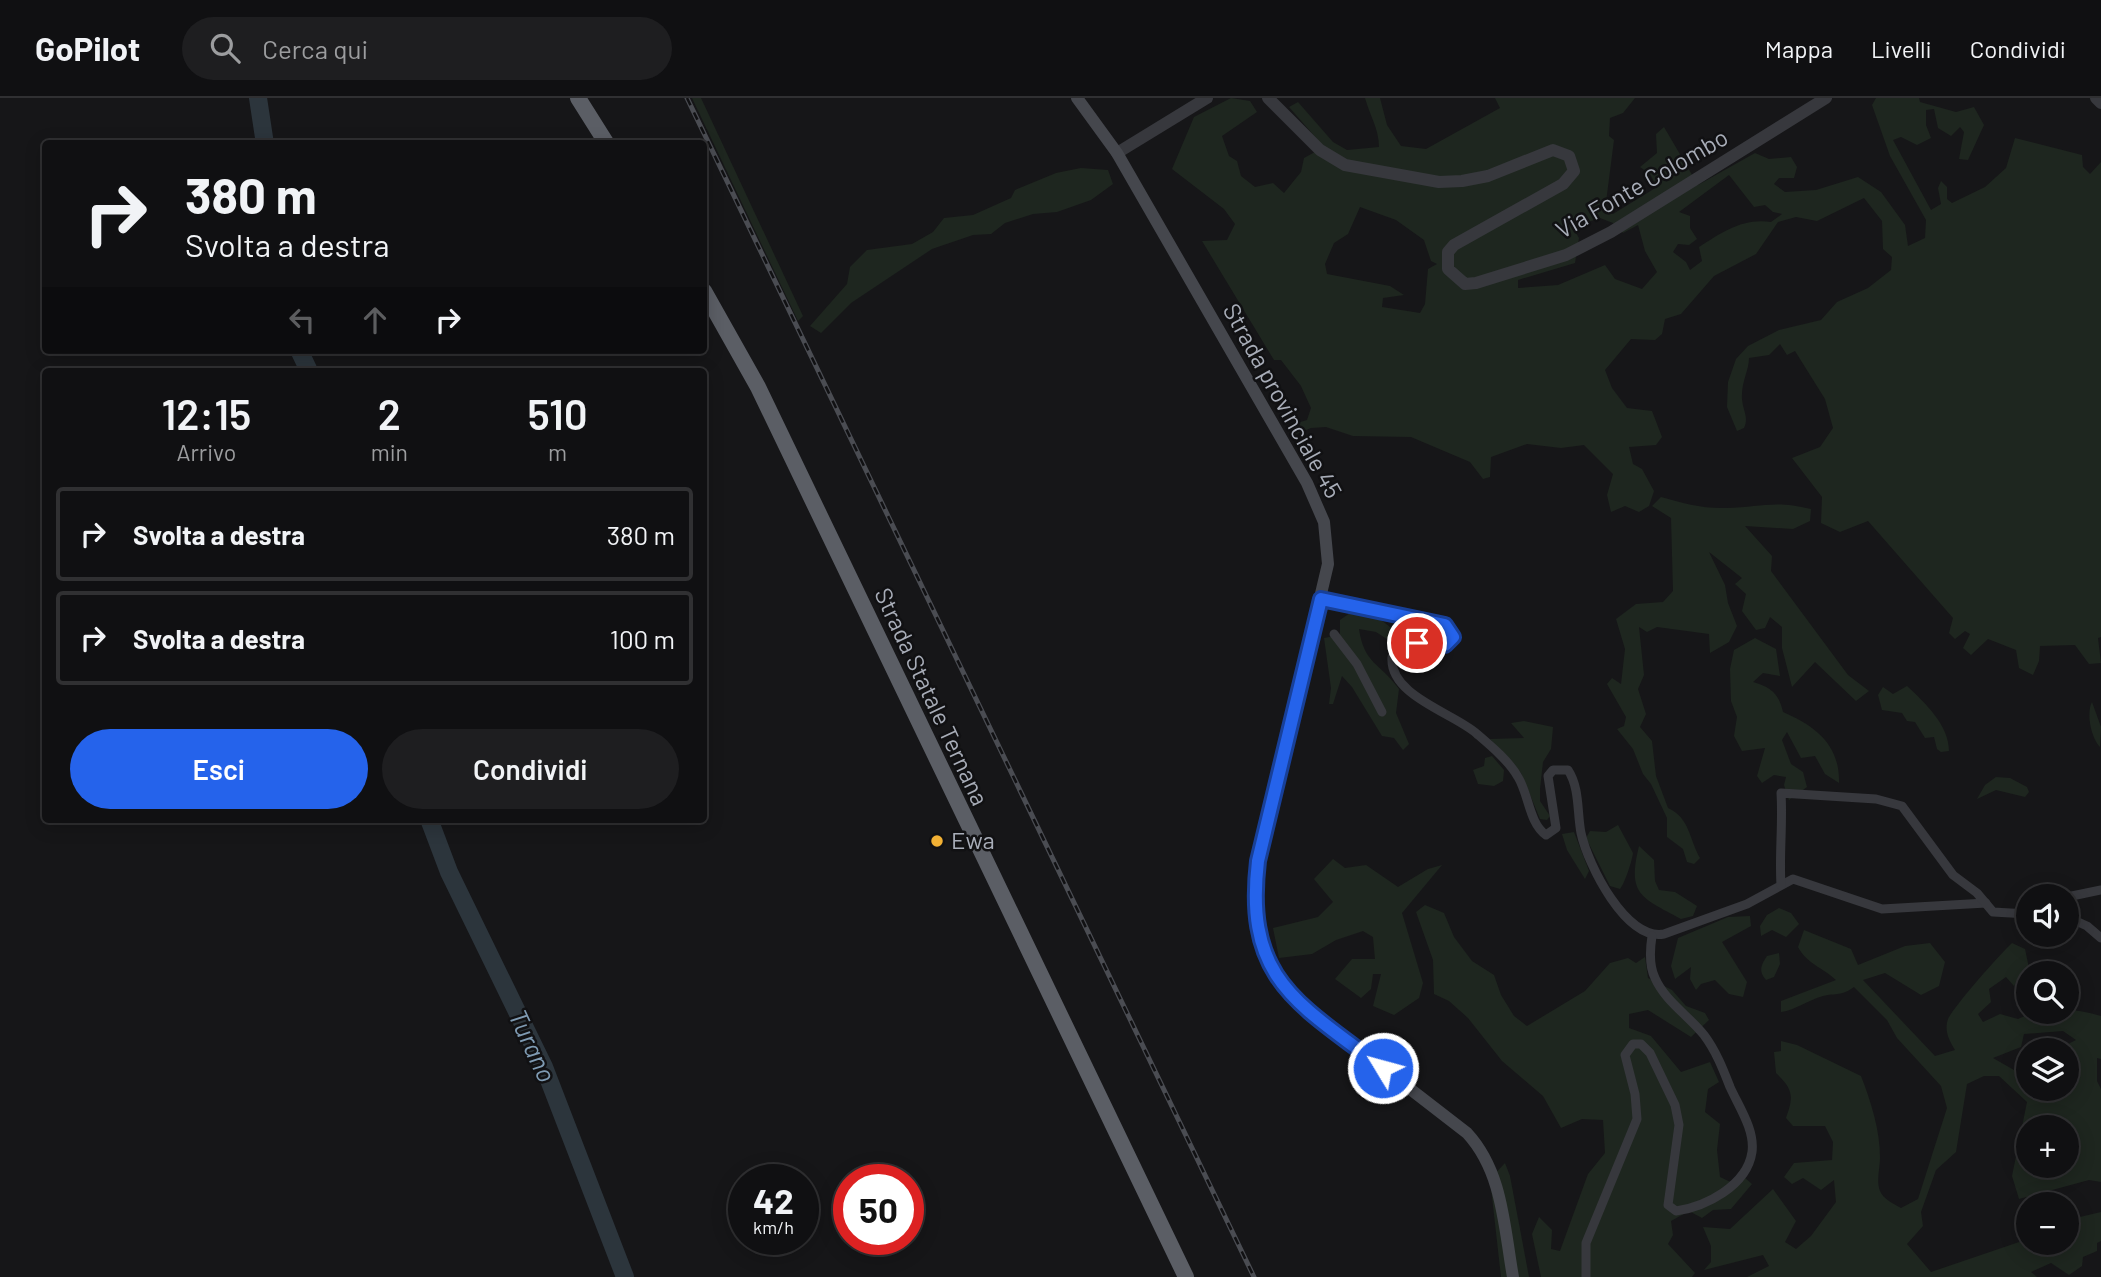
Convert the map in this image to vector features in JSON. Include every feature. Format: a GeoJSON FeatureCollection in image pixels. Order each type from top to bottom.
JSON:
{"type":"FeatureCollection","features":[{"type":"Feature","properties":{"kind":"highway"},"geometry":{"type":"LineString","coordinates":[[578,98],[604,140]]}},
{"type":"Feature","properties":{"kind":"highway","name":"Strada Statale Ternana"},"geometry":{"type":"LineString","coordinates":[[707,296],[750,370],[1186,1277]]}},
{"type":"Feature","properties":{"kind":"main road","name":"Strada provinciale 45"},"geometry":{"type":"LineString","coordinates":[[1077,98],[1117,153],[1318,504],[1328,542],[1328,564],[1321,599],[1258,861],[1254,909],[1257,932],[1278,981],[1299,1003],[1467,1133],[1478,1145],[1493,1173],[1513,1277]]}},
{"type":"Feature","properties":{"kind":"street"},"geometry":{"type":"LineString","coordinates":[[1117,153],[1207,98]]}},
{"type":"Feature","properties":{"kind":"street","name":"Via Fonte Colombo"},"geometry":{"type":"LineString","coordinates":[[1268,98],[1320,150],[1346,165],[1450,182],[1488,176],[1553,150],[1569,156],[1574,171],[1563,184],[1454,245],[1448,252],[1448,269],[1465,284],[1566,255],[1611,232],[1826,98]]}},
{"type":"Feature","properties":{"kind":"street"},"geometry":{"type":"LineString","coordinates":[[2096,98],[2101,103]]}},
{"type":"Feature","properties":{"kind":"street"},"geometry":{"type":"LineString","coordinates":[[1321,599],[1435,622],[1451,630],[1453,637],[1445,645],[1402,646],[1392,657],[1396,676],[1424,703],[1472,730],[1501,757],[1517,775],[1536,825],[1546,835],[1556,828],[1548,776],[1553,770],[1568,770],[1575,784],[1582,834],[1602,881],[1631,923],[1652,936]]}},
{"type":"Feature","properties":{"kind":"street"},"geometry":{"type":"LineString","coordinates":[[1334,634],[1357,664],[1382,712]]}},
{"type":"Feature","properties":{"kind":"street"},"geometry":{"type":"LineString","coordinates":[[1781,885],[1779,849],[1783,821],[1782,793],[1876,799],[1892,802],[1909,812],[1953,874],[1993,912],[2016,913]]}},
{"type":"Feature","properties":{"kind":"street"},"geometry":{"type":"LineString","coordinates":[[1652,936],[1747,904],[1793,879],[1882,909],[1986,903]]}},
{"type":"Feature","properties":{"kind":"street"},"geometry":{"type":"LineString","coordinates":[[2079,895],[2101,890]]}},
{"type":"Feature","properties":{"kind":"street"},"geometry":{"type":"LineString","coordinates":[[2079,922],[2101,938]]}},
{"type":"Feature","properties":{"kind":"street"},"geometry":{"type":"LineString","coordinates":[[1586,1277],[1587,1243],[1637,1119],[1635,1094],[1625,1055],[1633,1044],[1641,1044],[1650,1053],[1675,1105],[1679,1125],[1668,1205],[1676,1211],[1706,1204],[1742,1173],[1752,1151],[1749,1130],[1718,1057],[1704,1035],[1662,991],[1654,976],[1650,950],[1652,936]]}},
{"type":"Feature","properties":{"kind":"shaded area"},"geometry":{"type":"Polygon","coordinates":[[[692,98],[701,98],[803,316],[798,321],[692,98]]]}},
{"type":"Feature","properties":{"kind":"shaded area"},"geometry":{"type":"Polygon","coordinates":[[[1231,98],[1250,101],[1257,112],[1222,136],[1229,156],[1237,161],[1241,176],[1255,187],[1273,183],[1284,193],[1301,172],[1304,158],[1324,147],[1289,107],[1298,102],[1333,142],[1347,150],[1379,147],[1376,128],[1365,98],[1380,98],[1387,125],[1401,146],[1426,149],[1500,108],[1495,98],[1635,98],[1623,113],[1610,118],[1609,136],[1614,140],[1605,210],[1613,214],[1657,187],[1650,174],[1640,167],[1657,153],[1656,134],[1664,127],[1698,185],[1755,153],[1769,159],[1791,157],[1797,167],[1794,178],[1779,178],[1774,184],[1785,192],[1816,190],[1858,177],[1881,192],[1905,225],[1908,246],[1925,238],[1926,220],[1890,156],[1872,105],[1876,98],[1919,98],[1920,102],[1956,112],[1974,107],[1984,125],[1968,160],[1959,159],[1964,132],[1960,127],[1951,136],[1938,128],[1934,109],[1926,110],[1926,125],[1931,138],[1917,145],[1901,137],[1893,140],[1931,210],[1941,204],[1938,188],[1941,181],[1947,187],[1947,199],[1952,203],[1985,187],[2006,168],[2015,138],[2082,155],[2083,167],[2090,174],[2101,162],[2101,637],[2098,638],[2101,663],[2089,664],[2075,645],[2040,646],[2039,661],[2033,675],[2019,668],[2016,650],[1988,639],[1971,655],[1963,648],[1970,634],[1965,631],[1955,639],[1949,633],[1953,618],[1868,521],[1840,532],[1821,523],[1822,497],[1792,458],[1820,447],[1833,428],[1825,399],[1795,351],[1787,355],[1780,344],[1769,355],[1749,358],[1742,393],[1745,424],[1744,428],[1737,431],[1727,407],[1728,382],[1736,359],[1748,346],[1779,330],[1821,320],[1837,302],[1868,288],[1891,270],[1892,257],[1883,249],[1882,221],[1864,198],[1817,221],[1796,217],[1778,222],[1756,254],[1714,276],[1681,314],[1665,319],[1662,334],[1655,340],[1631,339],[1605,370],[1612,388],[1627,408],[1652,411],[1662,437],[1656,445],[1629,447],[1633,464],[1642,469],[1654,491],[1649,506],[1639,512],[1625,506],[1611,512],[1607,495],[1613,474],[1584,445],[1561,448],[1527,444],[1491,457],[1490,477],[1483,479],[1470,462],[1411,437],[1353,436],[1326,427],[1311,428],[1291,436],[1287,426],[1307,420],[1311,408],[1301,386],[1281,360],[1274,360],[1202,241],[1227,240],[1235,224],[1224,209],[1172,169],[1194,117],[1231,98]],[[1729,175],[1679,212],[1690,216],[1690,228],[1697,239],[1689,245],[1678,244],[1673,252],[1686,262],[1690,270],[1702,261],[1699,247],[1716,236],[1742,224],[1771,222],[1782,214],[1773,212],[1765,205],[1754,207],[1729,175]],[[1360,207],[1348,234],[1334,243],[1325,264],[1327,274],[1390,286],[1404,295],[1383,298],[1382,307],[1420,313],[1425,304],[1428,269],[1437,264],[1431,261],[1424,240],[1396,220],[1360,207]],[[1583,214],[1570,223],[1579,238],[1575,263],[1518,280],[1518,288],[1558,285],[1605,265],[1615,279],[1642,289],[1657,272],[1645,251],[1638,225],[1623,233],[1613,223],[1600,218],[1588,222],[1583,214]]]}},
{"type":"Feature","properties":{"kind":"shaded area"},"geometry":{"type":"Polygon","coordinates":[[[1081,168],[1108,170],[1113,184],[1091,200],[1057,212],[1033,214],[1005,223],[991,234],[973,235],[932,249],[851,303],[821,333],[810,326],[847,284],[850,267],[867,250],[912,244],[933,232],[944,218],[973,215],[1011,198],[1015,190],[1056,173],[1081,168]]]}},
{"type":"Feature","properties":{"kind":"shaded area"},"geometry":{"type":"Polygon","coordinates":[[[1661,497],[1710,508],[1777,504],[1811,509],[1810,521],[1793,529],[1745,526],[1772,556],[1771,571],[1848,675],[1869,691],[1856,701],[1815,662],[1792,687],[1782,648],[1782,627],[1770,617],[1765,628],[1756,630],[1742,611],[1746,594],[1735,584],[1742,578],[1709,552],[1725,585],[1728,603],[1737,626],[1729,642],[1710,653],[1709,634],[1657,627],[1647,632],[1639,627],[1644,675],[1638,689],[1646,714],[1640,727],[1652,741],[1656,776],[1668,808],[1685,823],[1700,858],[1694,864],[1687,862],[1683,849],[1667,837],[1667,818],[1633,749],[1617,729],[1624,726],[1626,717],[1607,684],[1612,678],[1621,684],[1625,649],[1616,619],[1636,604],[1663,602],[1673,591],[1671,518],[1652,506],[1661,497]]]}},
{"type":"Feature","properties":{"kind":"shaded area"},"geometry":{"type":"Polygon","coordinates":[[[1350,613],[1381,620],[1399,634],[1390,641],[1376,632],[1359,629],[1361,641],[1369,657],[1399,689],[1396,713],[1409,744],[1403,750],[1394,738],[1382,736],[1352,687],[1342,676],[1333,704],[1329,704],[1331,688],[1324,638],[1340,635],[1340,620],[1350,613]]]}},
{"type":"Feature","properties":{"kind":"shaded area"},"geometry":{"type":"Polygon","coordinates":[[[1755,638],[1776,649],[1780,676],[1763,673],[1753,682],[1773,692],[1783,712],[1815,730],[1823,738],[1835,757],[1839,783],[1825,774],[1815,756],[1801,758],[1787,732],[1782,740],[1791,764],[1803,772],[1807,787],[1789,800],[1784,785],[1786,777],[1774,775],[1762,783],[1757,776],[1765,748],[1742,751],[1734,736],[1737,717],[1731,701],[1730,669],[1734,650],[1755,638]]]}},
{"type":"Feature","properties":{"kind":"shaded area"},"geometry":{"type":"Polygon","coordinates":[[[1907,686],[1940,723],[1948,741],[1949,751],[1941,752],[1937,749],[1934,737],[1925,738],[1915,722],[1907,721],[1902,713],[1882,710],[1878,695],[1883,687],[1893,694],[1907,686]]]}},
{"type":"Feature","properties":{"kind":"shaded area"},"geometry":{"type":"Polygon","coordinates":[[[2092,702],[2101,727],[2100,747],[2090,725],[2089,712],[2092,702]]]}},
{"type":"Feature","properties":{"kind":"shaded area"},"geometry":{"type":"Polygon","coordinates":[[[1524,721],[1553,727],[1551,749],[1543,762],[1540,789],[1540,801],[1550,816],[1547,820],[1540,819],[1521,773],[1490,739],[1524,738],[1511,723],[1524,721]]]}},
{"type":"Feature","properties":{"kind":"shaded area"},"geometry":{"type":"Polygon","coordinates":[[[1492,756],[1504,770],[1503,781],[1494,786],[1478,784],[1473,770],[1484,766],[1485,758],[1492,756]]]}},
{"type":"Feature","properties":{"kind":"shaded area"},"geometry":{"type":"Polygon","coordinates":[[[1996,777],[2010,778],[2027,787],[2029,792],[2025,797],[1996,790],[1977,799],[1985,785],[1996,777]]]}},
{"type":"Feature","properties":{"kind":"shaded area"},"geometry":{"type":"Polygon","coordinates":[[[1618,825],[1633,853],[1620,889],[1610,886],[1586,838],[1590,831],[1606,832],[1618,825]]]}},
{"type":"Feature","properties":{"kind":"shaded area"},"geometry":{"type":"Polygon","coordinates":[[[1574,832],[1589,871],[1585,879],[1567,850],[1562,834],[1574,832]]]}},
{"type":"Feature","properties":{"kind":"shaded area"},"geometry":{"type":"Polygon","coordinates":[[[1639,846],[1654,860],[1655,881],[1659,890],[1675,892],[1697,906],[1693,916],[1681,919],[1640,893],[1635,875],[1639,846]]]}},
{"type":"Feature","properties":{"kind":"shaded area"},"geometry":{"type":"Polygon","coordinates":[[[1333,859],[1345,868],[1366,865],[1398,887],[1428,869],[1442,865],[1402,913],[1423,983],[1419,998],[1394,1015],[1373,1006],[1381,974],[1373,974],[1371,989],[1361,998],[1335,979],[1352,959],[1375,959],[1373,937],[1363,931],[1336,940],[1312,954],[1279,958],[1273,928],[1318,917],[1333,902],[1314,879],[1333,859]]]}},
{"type":"Feature","properties":{"kind":"shaded area"},"geometry":{"type":"Polygon","coordinates":[[[1425,905],[1444,913],[1454,937],[1472,961],[1494,975],[1501,995],[1514,1016],[1527,1026],[1585,991],[1610,963],[1628,958],[1636,963],[1645,957],[1648,978],[1672,990],[1686,1006],[1705,1013],[1709,1020],[1691,1037],[1648,1010],[1629,1014],[1629,1028],[1651,1036],[1681,1072],[1710,1062],[1719,1082],[1708,1089],[1705,1112],[1720,1124],[1717,1150],[1720,1177],[1737,1185],[1744,1177],[1752,1184],[1731,1209],[1713,1210],[1702,1218],[1689,1211],[1671,1221],[1673,1235],[1668,1244],[1695,1273],[1692,1277],[1541,1277],[1532,1234],[1539,1217],[1552,1230],[1551,1249],[1560,1251],[1588,1174],[1605,1153],[1603,1120],[1582,1119],[1561,1128],[1543,1096],[1502,1061],[1468,1018],[1449,1001],[1434,994],[1433,960],[1416,912],[1425,905]]]}},
{"type":"Feature","properties":{"kind":"shaded area"},"geometry":{"type":"Polygon","coordinates":[[[1779,908],[1791,913],[1799,924],[1786,937],[1772,930],[1761,936],[1760,926],[1767,915],[1779,908]]]}},
{"type":"Feature","properties":{"kind":"shaded area"},"geometry":{"type":"Polygon","coordinates":[[[1750,916],[1751,926],[1722,942],[1747,982],[1743,997],[1729,994],[1715,980],[1701,984],[1696,990],[1690,979],[1691,967],[1675,979],[1671,966],[1678,938],[1728,917],[1750,916]]]}},
{"type":"Feature","properties":{"kind":"shaded area"},"geometry":{"type":"Polygon","coordinates":[[[1804,930],[1851,949],[1858,965],[1905,946],[1930,943],[1945,962],[1939,986],[1921,995],[1885,973],[1863,980],[1935,1056],[1955,1050],[1947,1031],[1948,1019],[1988,968],[2012,943],[2025,949],[2028,961],[2016,961],[2014,986],[2006,977],[1989,989],[1991,1002],[1978,1014],[1983,1022],[2000,1014],[2016,1018],[2016,1024],[2079,1024],[2079,1011],[2101,1016],[2101,1059],[2097,1058],[2097,1081],[2101,1089],[2101,1182],[2089,1180],[2045,1192],[2017,1192],[2012,1176],[2016,1156],[2016,1178],[2079,1178],[2079,1115],[2024,1115],[2026,1101],[2079,1101],[2079,1038],[2073,1038],[2063,1031],[2024,1034],[2023,1038],[2016,1038],[2016,1049],[1993,1058],[2016,1071],[2016,1092],[1999,1076],[1984,1076],[1967,1084],[1956,1152],[1936,1170],[1921,1212],[1923,1226],[1907,1244],[1931,1272],[2016,1243],[2016,1255],[2079,1255],[2079,1217],[2101,1212],[2101,1241],[2097,1243],[2097,1251],[2083,1257],[2082,1266],[2069,1275],[2051,1263],[2031,1272],[2037,1277],[1747,1277],[1769,1266],[1763,1255],[1704,1270],[1711,1262],[1711,1246],[1703,1227],[1730,1229],[1773,1189],[1796,1221],[1785,1242],[1796,1249],[1811,1236],[1836,1202],[1834,1180],[1821,1190],[1803,1178],[1792,1184],[1784,1177],[1794,1163],[1832,1160],[1833,1142],[1825,1126],[1793,1126],[1786,1118],[1791,1098],[1789,1088],[1776,1073],[1774,1052],[1781,1051],[1781,1041],[1797,1045],[1861,1076],[1877,1127],[1880,1191],[1886,1199],[1901,1208],[1918,1199],[1947,1108],[1941,1086],[1897,1038],[1887,1020],[1854,987],[1781,1012],[1781,1001],[1836,980],[1798,947],[1804,930]]]}},
{"type":"Feature","properties":{"kind":"shaded area"},"geometry":{"type":"Polygon","coordinates":[[[1779,953],[1780,964],[1774,977],[1766,980],[1761,971],[1763,962],[1767,956],[1779,953]]]}},
{"type":"Feature","properties":{"kind":"shaded area"},"geometry":{"type":"Polygon","coordinates":[[[1505,1163],[1510,1176],[1529,1277],[1501,1277],[1490,1179],[1505,1163]]]}},
{"type":"Feature","properties":{"kind":"waterway","name":"Turano"},"geometry":{"type":"LineString","coordinates":[[258,98],[264,140]]}},
{"type":"Feature","properties":{"kind":"waterway","name":"Turano"},"geometry":{"type":"LineString","coordinates":[[301,354],[308,368]]}},
{"type":"Feature","properties":{"kind":"waterway","name":"Turano"},"geometry":{"type":"LineString","coordinates":[[431,823],[449,872],[544,1067],[625,1277]]}},
{"type":"Feature","properties":{"kind":"railway"},"geometry":{"type":"LineString","coordinates":[[687,98],[1254,1277]]}},
{"type":"Feature","properties":{"kind":"place","name":"Ewa"},"geometry":{"type":"Point","coordinates":[937,841]}},
{"type":"Feature","properties":{"kind":"route"},"geometry":{"type":"LineString","coordinates":[[1383,1068],[1299,1003],[1278,981],[1257,932],[1254,909],[1258,861],[1321,599],[1435,622],[1445,625],[1451,630],[1453,637],[1451,642],[1445,645],[1417,643]]}}]}
